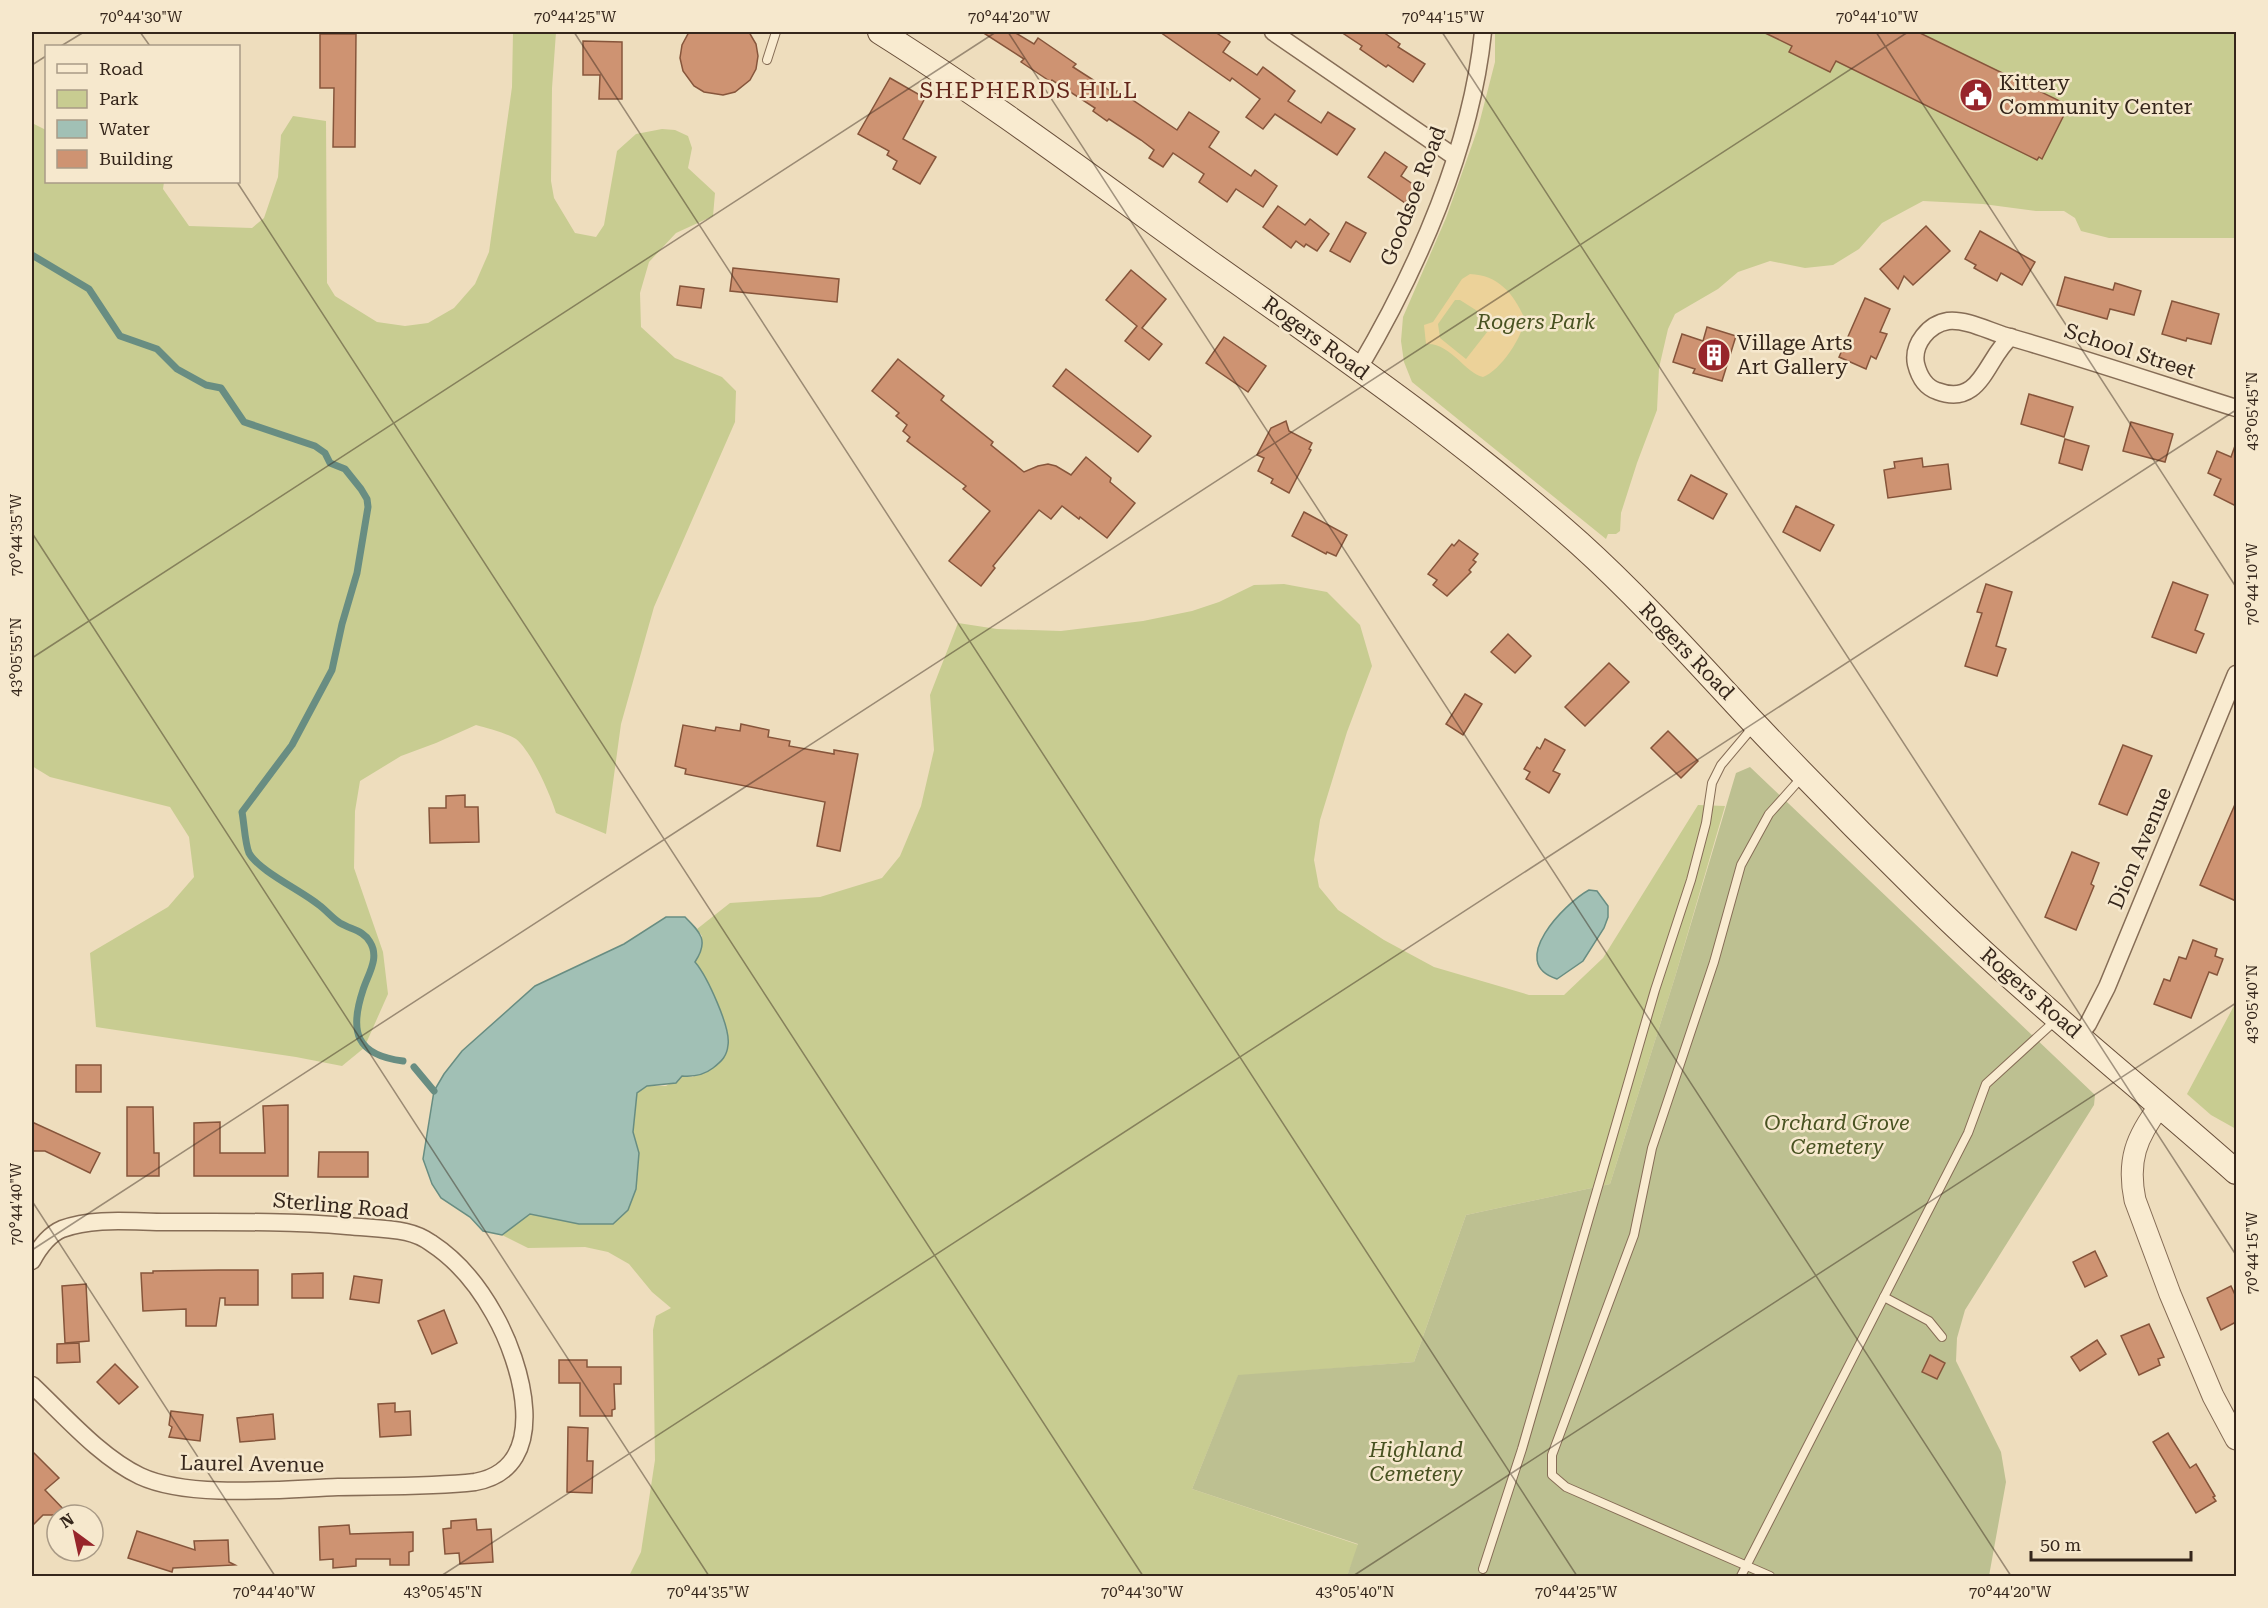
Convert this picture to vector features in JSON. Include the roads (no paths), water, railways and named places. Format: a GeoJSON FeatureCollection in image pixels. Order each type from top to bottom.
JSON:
{"type":"FeatureCollection","features":[{"type":"Feature","properties":{"kind":"main road","name":"Rogers Road"},"geometry":{"type":"LineString","coordinates":[[894,38],[1359,368],[1515,487],[1582,545],[1669,631],[1755,724],[1925,897],[2079,1036],[2236,1172]]}},
{"type":"Feature","properties":{"kind":"street"},"geometry":{"type":"LineString","coordinates":[[1274,32],[1455,157]]}},
{"type":"Feature","properties":{"kind":"street","name":"Goodsoe Road"},"geometry":{"type":"LineString","coordinates":[[1359,368],[1380,332],[1429,227],[1455,157],[1479,69],[1483,32]]}},
{"type":"Feature","properties":{"kind":"street","name":"School Street"},"geometry":{"type":"LineString","coordinates":[[2011,338],[1982,380],[1963,392],[1947,394],[1938,392],[1930,388],[1919,374],[1915,358],[1918,344],[1927,332],[1939,324],[1949,321],[1959,322],[2011,338],[2236,408]]}},
{"type":"Feature","properties":{"kind":"street","name":"Dion Avenue"},"geometry":{"type":"LineString","coordinates":[[2079,1036],[2088,1024],[2107,987],[2236,674]]}},
{"type":"Feature","properties":{"kind":"street"},"geometry":{"type":"LineString","coordinates":[[2160,1106],[2146,1124],[2138,1140],[2132,1161],[2132,1186],[2135,1200],[2170,1294],[2213,1396],[2236,1439]]}},
{"type":"Feature","properties":{"kind":"street","name":"Sterling Road"},"geometry":{"type":"LineString","coordinates":[[32,1261],[42,1244],[52,1235],[62,1229],[96,1222],[292,1222],[397,1230],[420,1237],[452,1260],[474,1284],[494,1312],[514,1358],[523,1401],[524,1430],[516,1456],[503,1471]]}},
{"type":"Feature","properties":{"kind":"street","name":"Laurel Avenue"},"geometry":{"type":"LineString","coordinates":[[32,1385],[98,1447],[126,1468],[140,1476],[177,1488],[263,1489],[460,1484],[484,1481],[503,1471]]}},
{"type":"Feature","properties":{"kind":"lane"},"geometry":{"type":"LineString","coordinates":[[767,60],[776,32]]}},
{"type":"Feature","properties":{"kind":"lane"},"geometry":{"type":"LineString","coordinates":[[1483,1569],[1522,1449],[1655,990],[1691,880],[1706,823],[1712,783],[1721,765],[1755,724]]}},
{"type":"Feature","properties":{"kind":"lane"},"geometry":{"type":"LineString","coordinates":[[1770,1576],[1566,1487],[1552,1475],[1551,1468],[1558,1439],[1634,1235],[1652,1148],[1714,962],[1741,865],[1769,814],[1804,774]]}},
{"type":"Feature","properties":{"kind":"lane"},"geometry":{"type":"LineString","coordinates":[[1741,1576],[1968,1133],[1986,1084],[2059,1018]]}},
{"type":"Feature","properties":{"kind":"lane"},"geometry":{"type":"LineString","coordinates":[[1884,1297],[1929,1321],[1942,1336]]}},
{"type":"Feature","properties":{"kind":"water"},"geometry":{"type":"Polygon","coordinates":[[[1589,890],[1597,891],[1608,906],[1608,917],[1604,928],[1583,961],[1557,979],[1543,971],[1537,960],[1538,947],[1555,920],[1567,907],[1589,890]]]}},
{"type":"Feature","properties":{"kind":"water"},"geometry":{"type":"Polygon","coordinates":[[[666,917],[685,917],[699,933],[702,948],[695,962],[712,990],[726,1027],[728,1037],[725,1055],[719,1063],[706,1072],[695,1076],[682,1076],[676,1083],[647,1086],[637,1093],[633,1132],[639,1153],[636,1189],[628,1210],[613,1224],[579,1224],[530,1214],[502,1235],[483,1231],[470,1217],[441,1198],[432,1184],[423,1159],[434,1091],[462,1051],[535,986],[624,944],[666,917]]]}},
{"type":"Feature","properties":{"kind":"waterway"},"geometry":{"type":"LineString","coordinates":[[32,255],[89,289],[120,336],[157,349],[177,369],[206,385],[221,388],[244,422],[315,446],[325,453],[330,463],[345,469],[367,499],[368,507],[357,573],[332,670],[292,745],[242,812],[248,849],[254,860],[271,874],[312,899],[337,921],[364,935],[370,942],[374,954],[359,1005],[357,1029],[366,1047],[387,1058],[403,1061]]}},
{"type":"Feature","properties":{"kind":"waterway"},"geometry":{"type":"LineString","coordinates":[[414,1067],[434,1091]]}},
{"type":"Feature","properties":{"kind":"place","name":"Kittery Community Center"},"geometry":{"type":"Point","coordinates":[1976,95]}},
{"type":"Feature","properties":{"kind":"place","name":"Village Arts Art Gallery"},"geometry":{"type":"Point","coordinates":[1714,355]}},
{"type":"Feature","properties":{"kind":"district","name":"SHEPHERDS HILL"},"geometry":{"type":"Point","coordinates":[1029,90]}},
{"type":"Feature","properties":{"kind":"park label","name":"Rogers Park"},"geometry":{"type":"Point","coordinates":[1536,322]}},
{"type":"Feature","properties":{"kind":"park label","name":"Orchard Grove Cemetery"},"geometry":{"type":"Point","coordinates":[1837,1135]}},
{"type":"Feature","properties":{"kind":"park label","name":"Highland Cemetery"},"geometry":{"type":"Point","coordinates":[1416,1462]}}]}
